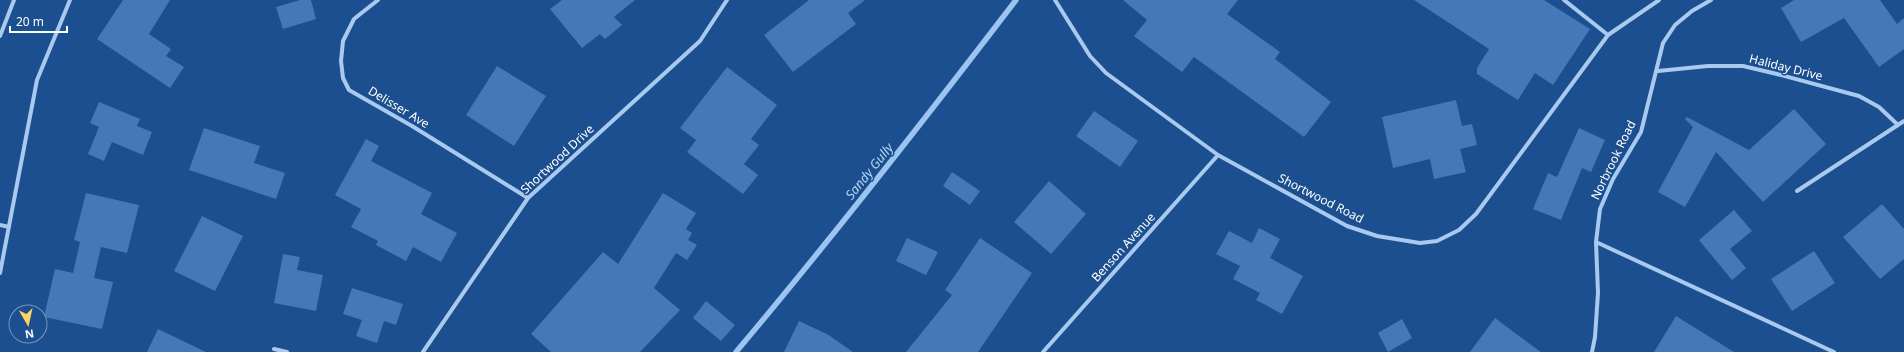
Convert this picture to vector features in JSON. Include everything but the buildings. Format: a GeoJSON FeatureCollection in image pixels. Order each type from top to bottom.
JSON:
{"type":"FeatureCollection","features":[{"type":"Feature","properties":{"kind":"street"},"geometry":{"type":"LineString","coordinates":[[0,36],[14,0]]}},
{"type":"Feature","properties":{"kind":"street"},"geometry":{"type":"LineString","coordinates":[[0,273],[37,80],[70,0]]}},
{"type":"Feature","properties":{"kind":"street","name":"Delisser Ave"},"geometry":{"type":"LineString","coordinates":[[378,0],[354,19],[343,41],[341,61],[343,78],[349,90],[412,126],[528,198]]}},
{"type":"Feature","properties":{"kind":"street","name":"Shortwood Drive"},"geometry":{"type":"LineString","coordinates":[[423,352],[528,198],[700,41],[727,0]]}},
{"type":"Feature","properties":{"kind":"street","name":"Shortwood Road"},"geometry":{"type":"LineString","coordinates":[[1055,0],[1090,56],[1106,74],[1218,155],[1347,226],[1377,236],[1420,243],[1436,241],[1459,230],[1476,214],[1608,34],[1659,0]]}},
{"type":"Feature","properties":{"kind":"street"},"geometry":{"type":"LineString","coordinates":[[1564,0],[1608,34]]}},
{"type":"Feature","properties":{"kind":"street","name":"Norbrook Road"},"geometry":{"type":"LineString","coordinates":[[1592,352],[1595,338],[1598,292],[1596,242],[1600,209],[1613,179],[1641,132],[1664,43],[1675,25],[1692,11],[1711,0]]}},
{"type":"Feature","properties":{"kind":"street","name":"Haliday Drive"},"geometry":{"type":"LineString","coordinates":[[1658,71],[1708,66],[1743,66],[1859,96],[1880,107],[1898,125]]}},
{"type":"Feature","properties":{"kind":"street"},"geometry":{"type":"LineString","coordinates":[[1797,192],[1904,121]]}},
{"type":"Feature","properties":{"kind":"street","name":"Benson Avenue"},"geometry":{"type":"LineString","coordinates":[[1043,352],[1218,155]]}},
{"type":"Feature","properties":{"kind":"street"},"geometry":{"type":"LineString","coordinates":[[0,225],[9,227]]}},
{"type":"Feature","properties":{"kind":"street"},"geometry":{"type":"LineString","coordinates":[[1596,242],[1834,352]]}},
{"type":"Feature","properties":{"kind":"street"},"geometry":{"type":"LineString","coordinates":[[274,349],[287,352]]}},
{"type":"Feature","properties":{"kind":"waterway","name":"Sandy Gully"},"geometry":{"type":"LineString","coordinates":[[736,352],[878,178],[1016,0]]}}]}
